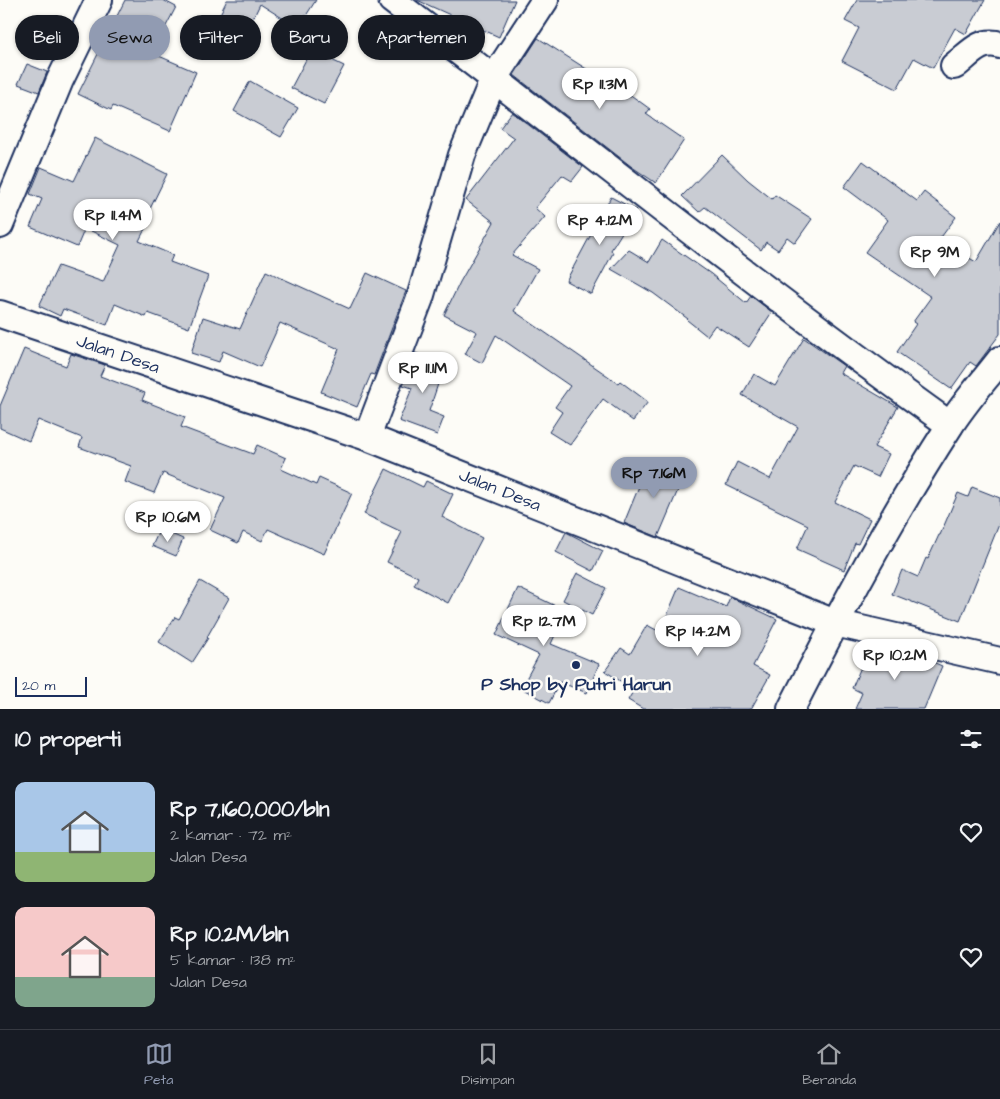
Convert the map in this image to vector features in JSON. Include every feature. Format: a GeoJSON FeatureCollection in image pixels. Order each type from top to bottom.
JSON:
{"type":"FeatureCollection","features":[{"type":"Feature","properties":{"kind":"street"},"geometry":{"type":"LineString","coordinates":[[0,225],[60,80],[99,0]]}},
{"type":"Feature","properties":{"kind":"street"},"geometry":{"type":"LineString","coordinates":[[392,0],[687,230],[950,425]]}},
{"type":"Feature","properties":{"kind":"street"},"geometry":{"type":"LineString","coordinates":[[367,438],[420,298],[462,155],[494,78],[545,0]]}},
{"type":"Feature","properties":{"kind":"street"},"geometry":{"type":"LineString","coordinates":[[954,66],[974,49],[993,42],[1000,44]]}},
{"type":"Feature","properties":{"kind":"street","name":"Jalan Desa"},"geometry":{"type":"LineString","coordinates":[[0,314],[367,438],[834,623],[1000,661]]}},
{"type":"Feature","properties":{"kind":"street"},"geometry":{"type":"LineString","coordinates":[[790,709],[834,623],[876,548],[950,425],[1000,360]]}},
{"type":"Feature","properties":{"kind":"building"},"geometry":{"type":"Polygon","coordinates":[[[125,0],[163,0],[176,7],[170,18],[170,15],[118,15],[125,0]]]}},
{"type":"Feature","properties":{"kind":"building"},"geometry":{"type":"Polygon","coordinates":[[[227,0],[316,0],[306,15],[277,15],[260,4],[255,15],[220,15],[227,0]]]}},
{"type":"Feature","properties":{"kind":"building"},"geometry":{"type":"Polygon","coordinates":[[[417,0],[515,0],[499,37],[485,31],[485,15],[450,15],[417,0]]]}},
{"type":"Feature","properties":{"kind":"building"},"geometry":{"type":"Polygon","coordinates":[[[857,0],[985,0],[966,34],[955,28],[933,68],[914,58],[897,89],[842,61],[859,28],[845,21],[857,0]]]}},
{"type":"Feature","properties":{"kind":"building"},"geometry":{"type":"Polygon","coordinates":[[[538,38],[599,77],[600,75],[630,97],[632,96],[650,109],[646,114],[684,140],[656,183],[632,167],[514,75],[538,38]]]}},
{"type":"Feature","properties":{"kind":"building"},"geometry":{"type":"Polygon","coordinates":[[[95,60],[168,60],[196,72],[170,131],[113,106],[111,110],[78,94],[95,60]]]}},
{"type":"Feature","properties":{"kind":"building"},"geometry":{"type":"Polygon","coordinates":[[[306,60],[332,60],[344,66],[324,104],[291,88],[306,60]]]}},
{"type":"Feature","properties":{"kind":"building"},"geometry":{"type":"Polygon","coordinates":[[[27,64],[47,72],[39,92],[18,84],[27,64]]]}},
{"type":"Feature","properties":{"kind":"building"},"geometry":{"type":"Polygon","coordinates":[[[250,81],[298,108],[281,137],[234,111],[250,81]]]}},
{"type":"Feature","properties":{"kind":"building"},"geometry":{"type":"Polygon","coordinates":[[[512,112],[583,167],[572,181],[562,175],[535,208],[545,217],[512,255],[538,269],[514,311],[618,383],[620,381],[648,402],[633,421],[603,399],[570,445],[549,432],[562,412],[555,407],[570,386],[496,335],[482,363],[465,354],[477,332],[444,315],[460,282],[494,222],[466,200],[514,138],[500,128],[512,112]]]}},
{"type":"Feature","properties":{"kind":"building"},"geometry":{"type":"Polygon","coordinates":[[[95,138],[167,174],[144,221],[148,223],[139,241],[173,255],[170,262],[208,276],[189,328],[148,313],[146,317],[115,304],[107,325],[63,309],[60,316],[39,306],[58,266],[103,282],[120,245],[85,228],[77,247],[30,227],[42,199],[30,194],[41,167],[74,181],[95,138]]]}},
{"type":"Feature","properties":{"kind":"building"},"geometry":{"type":"Polygon","coordinates":[[[722,155],[748,180],[772,199],[775,195],[812,219],[795,243],[787,237],[778,250],[766,242],[761,250],[705,207],[699,212],[682,196],[722,155]]]}},
{"type":"Feature","properties":{"kind":"building"},"geometry":{"type":"Polygon","coordinates":[[[863,161],[917,201],[924,192],[956,217],[939,240],[976,262],[1000,221],[1000,334],[976,366],[970,362],[951,389],[897,352],[916,324],[913,322],[931,297],[865,252],[888,220],[844,187],[863,161]]]}},
{"type":"Feature","properties":{"kind":"building"},"geometry":{"type":"Polygon","coordinates":[[[611,197],[636,210],[611,250],[613,253],[591,294],[566,281],[611,197]]]}},
{"type":"Feature","properties":{"kind":"building"},"geometry":{"type":"Polygon","coordinates":[[[662,240],[711,274],[746,303],[751,296],[772,312],[749,347],[715,325],[707,336],[653,293],[611,269],[629,250],[649,262],[662,240]]]}},
{"type":"Feature","properties":{"kind":"building"},"geometry":{"type":"Polygon","coordinates":[[[266,271],[350,309],[367,273],[406,291],[374,375],[371,374],[357,407],[321,392],[339,349],[280,323],[260,367],[223,351],[219,362],[191,353],[203,317],[240,329],[266,271]]]}},
{"type":"Feature","properties":{"kind":"building"},"geometry":{"type":"Polygon","coordinates":[[[804,338],[844,366],[840,373],[898,407],[874,447],[889,454],[878,477],[854,466],[835,502],[870,519],[858,544],[855,543],[844,570],[797,549],[808,525],[726,485],[737,462],[770,479],[798,427],[742,395],[754,374],[775,386],[804,338]]]}},
{"type":"Feature","properties":{"kind":"building"},"geometry":{"type":"Polygon","coordinates":[[[24,349],[66,366],[71,354],[105,365],[100,376],[145,393],[142,400],[185,417],[181,427],[253,454],[257,445],[286,458],[281,469],[316,485],[319,478],[352,493],[324,554],[268,529],[262,541],[243,532],[238,543],[210,530],[225,498],[163,473],[154,493],[125,482],[131,466],[79,447],[82,438],[38,420],[29,441],[0,428],[0,406],[24,349]]]}},
{"type":"Feature","properties":{"kind":"building"},"geometry":{"type":"Polygon","coordinates":[[[415,353],[445,363],[429,411],[444,417],[437,435],[399,421],[412,388],[403,385],[415,353]]]}},
{"type":"Feature","properties":{"kind":"building"},"geometry":{"type":"Polygon","coordinates":[[[649,462],[684,476],[658,537],[624,523],[649,462]]]}},
{"type":"Feature","properties":{"kind":"building"},"geometry":{"type":"Polygon","coordinates":[[[386,469],[423,487],[426,481],[453,494],[442,517],[482,538],[448,603],[414,585],[418,577],[387,562],[402,532],[364,514],[386,469]]]}},
{"type":"Feature","properties":{"kind":"building"},"geometry":{"type":"Polygon","coordinates":[[[972,487],[1000,498],[1000,522],[960,621],[892,594],[902,570],[918,577],[926,558],[928,559],[940,535],[958,493],[968,497],[972,487]]]}},
{"type":"Feature","properties":{"kind":"building"},"geometry":{"type":"Polygon","coordinates":[[[160,529],[183,539],[176,556],[152,546],[160,529]]]}},
{"type":"Feature","properties":{"kind":"building"},"geometry":{"type":"Polygon","coordinates":[[[566,532],[603,551],[593,571],[556,552],[566,532]]]}},
{"type":"Feature","properties":{"kind":"building"},"geometry":{"type":"Polygon","coordinates":[[[577,573],[606,588],[592,615],[563,600],[577,573]]]}},
{"type":"Feature","properties":{"kind":"building"},"geometry":{"type":"Polygon","coordinates":[[[200,581],[229,598],[208,638],[192,663],[159,642],[175,617],[179,619],[200,581]]]}},
{"type":"Feature","properties":{"kind":"building"},"geometry":{"type":"Polygon","coordinates":[[[679,587],[726,607],[730,597],[777,619],[753,666],[770,675],[751,709],[643,709],[628,700],[634,690],[605,671],[621,648],[630,654],[647,625],[660,632],[679,587]]]}},
{"type":"Feature","properties":{"kind":"building"},"geometry":{"type":"Polygon","coordinates":[[[518,588],[566,611],[551,644],[599,664],[587,693],[560,682],[549,703],[521,688],[539,655],[496,635],[518,588]]]}},
{"type":"Feature","properties":{"kind":"building"},"geometry":{"type":"Polygon","coordinates":[[[870,646],[926,659],[942,666],[924,709],[855,709],[862,693],[852,688],[870,646]]]}},
{"type":"Feature","properties":{"kind":"place","name":"P Shop by Putri Harun"},"geometry":{"type":"Point","coordinates":[576,665]}}]}
